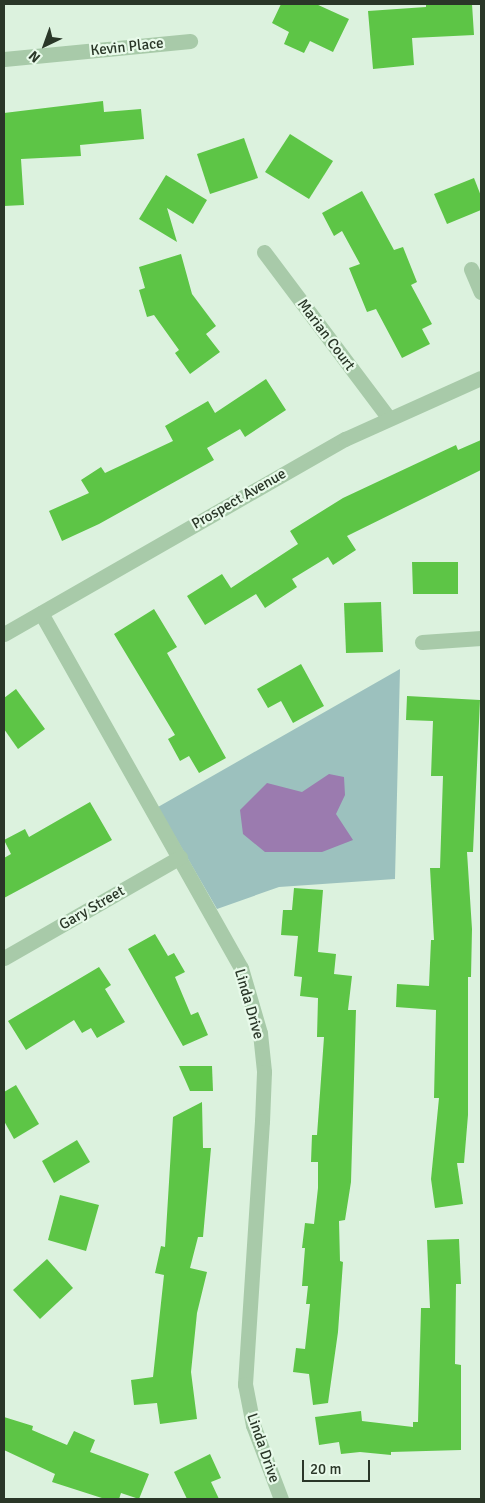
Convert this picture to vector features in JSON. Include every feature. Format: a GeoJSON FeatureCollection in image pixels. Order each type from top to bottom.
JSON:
{"type":"FeatureCollection","features":[{"type":"Feature","properties":{"kind":"street","name":"Kevin Place"},"geometry":{"type":"LineString","coordinates":[[4,59],[190,41]]}},
{"type":"Feature","properties":{"kind":"street","name":"Marian Court"},"geometry":{"type":"LineString","coordinates":[[264,252],[388,417]]}},
{"type":"Feature","properties":{"kind":"street"},"geometry":{"type":"LineString","coordinates":[[471,270],[481,292]]}},
{"type":"Feature","properties":{"kind":"street","name":"Prospect Avenue"},"geometry":{"type":"LineString","coordinates":[[4,634],[388,417],[481,378]]}},
{"type":"Feature","properties":{"kind":"street","name":"Linda Drive"},"geometry":{"type":"LineString","coordinates":[[41,613],[241,968],[260,1033],[262,1121],[244,1377],[253,1425],[281,1499]]}},
{"type":"Feature","properties":{"kind":"street"},"geometry":{"type":"LineString","coordinates":[[422,642],[481,638]]}},
{"type":"Feature","properties":{"kind":"street","name":"Gary Street"},"geometry":{"type":"LineString","coordinates":[[4,958],[180,857]]}},
{"type":"Feature","properties":{"kind":"shaded area"},"geometry":{"type":"Polygon","coordinates":[[[400,669],[395,879],[279,887],[217,909],[158,807],[400,669]]]}},
{"type":"Feature","properties":{"kind":"shaded area"},"geometry":{"type":"Polygon","coordinates":[[[329,774],[344,777],[345,795],[336,814],[353,840],[322,852],[265,852],[243,834],[240,810],[267,783],[302,792],[329,774]]]}},
{"type":"Feature","properties":{"kind":"building"},"geometry":{"type":"Polygon","coordinates":[[[281,4],[316,4],[349,19],[333,52],[310,41],[304,53],[284,44],[289,32],[272,23],[281,4]]]}},
{"type":"Feature","properties":{"kind":"building"},"geometry":{"type":"Polygon","coordinates":[[[426,4],[472,4],[474,35],[412,38],[414,65],[373,69],[368,11],[426,7],[426,4]]]}},
{"type":"Feature","properties":{"kind":"building"},"geometry":{"type":"Polygon","coordinates":[[[103,101],[104,112],[141,109],[144,139],[80,145],[81,156],[21,159],[24,205],[4,206],[4,113],[103,101]]]}},
{"type":"Feature","properties":{"kind":"building"},"geometry":{"type":"Polygon","coordinates":[[[290,134],[333,161],[309,199],[265,172],[290,134]]]}},
{"type":"Feature","properties":{"kind":"building"},"geometry":{"type":"Polygon","coordinates":[[[244,138],[258,178],[210,194],[197,154],[244,138]]]}},
{"type":"Feature","properties":{"kind":"building"},"geometry":{"type":"Polygon","coordinates":[[[166,175],[207,200],[193,224],[167,208],[177,242],[139,219],[166,175]]]}},
{"type":"Feature","properties":{"kind":"building"},"geometry":{"type":"Polygon","coordinates":[[[474,178],[481,196],[481,210],[447,224],[434,194],[474,178]]]}},
{"type":"Feature","properties":{"kind":"building"},"geometry":{"type":"Polygon","coordinates":[[[362,191],[394,250],[403,247],[417,282],[411,285],[432,324],[422,329],[430,344],[402,358],[376,309],[367,312],[349,268],[360,264],[342,231],[334,236],[322,213],[362,191]]]}},
{"type":"Feature","properties":{"kind":"building"},"geometry":{"type":"Polygon","coordinates":[[[181,254],[192,294],[216,326],[206,334],[220,352],[190,374],[175,353],[179,350],[154,315],[147,317],[139,290],[145,288],[139,267],[181,254]]]}},
{"type":"Feature","properties":{"kind":"building"},"geometry":{"type":"Polygon","coordinates":[[[266,379],[286,410],[245,437],[240,429],[207,448],[214,460],[99,524],[62,541],[49,511],[89,493],[81,480],[101,467],[105,473],[173,441],[165,426],[208,401],[215,413],[266,379]]]}},
{"type":"Feature","properties":{"kind":"building"},"geometry":{"type":"Polygon","coordinates":[[[481,440],[481,470],[347,536],[356,550],[333,565],[328,557],[292,579],[297,587],[265,608],[256,594],[205,625],[187,596],[222,574],[231,588],[298,544],[290,531],[343,498],[456,445],[458,450],[481,440]]]}},
{"type":"Feature","properties":{"kind":"building"},"geometry":{"type":"Polygon","coordinates":[[[412,562],[458,562],[458,594],[413,594],[412,562]]]}},
{"type":"Feature","properties":{"kind":"building"},"geometry":{"type":"Polygon","coordinates":[[[381,602],[383,652],[346,653],[344,603],[381,602]]]}},
{"type":"Feature","properties":{"kind":"building"},"geometry":{"type":"Polygon","coordinates":[[[154,609],[177,647],[167,653],[226,758],[199,773],[189,756],[180,761],[168,739],[175,735],[114,634],[154,609]]]}},
{"type":"Feature","properties":{"kind":"building"},"geometry":{"type":"Polygon","coordinates":[[[301,664],[324,706],[293,723],[281,701],[268,708],[257,689],[301,664]]]}},
{"type":"Feature","properties":{"kind":"building"},"geometry":{"type":"Polygon","coordinates":[[[16,689],[45,729],[18,749],[4,729],[4,698],[16,689]]]}},
{"type":"Feature","properties":{"kind":"building"},"geometry":{"type":"Polygon","coordinates":[[[407,696],[480,700],[473,852],[467,852],[472,929],[471,977],[468,977],[468,1115],[464,1163],[457,1163],[463,1204],[435,1208],[431,1179],[439,1098],[434,1098],[436,1010],[396,1007],[397,984],[429,986],[431,940],[434,940],[430,868],[440,868],[443,776],[431,776],[433,721],[406,720],[407,696]]]}},
{"type":"Feature","properties":{"kind":"building"},"geometry":{"type":"Polygon","coordinates":[[[90,802],[112,840],[4,898],[4,858],[11,854],[4,840],[25,829],[29,837],[90,802]]]}},
{"type":"Feature","properties":{"kind":"building"},"geometry":{"type":"Polygon","coordinates":[[[294,888],[323,890],[318,952],[336,954],[334,974],[352,976],[348,1010],[356,1010],[351,1182],[345,1220],[339,1221],[340,1261],[343,1262],[338,1332],[328,1403],[313,1405],[309,1374],[293,1372],[296,1348],[305,1349],[310,1304],[306,1304],[308,1286],[302,1286],[305,1248],[302,1248],[305,1223],[314,1224],[318,1188],[318,1162],[311,1162],[312,1135],[317,1135],[324,1037],[317,1037],[318,998],[300,996],[302,977],[294,976],[298,936],[281,935],[283,910],[292,910],[294,888]]]}},
{"type":"Feature","properties":{"kind":"building"},"geometry":{"type":"Polygon","coordinates":[[[155,934],[168,956],[174,953],[185,972],[175,977],[191,1015],[198,1012],[208,1035],[183,1046],[128,949],[155,934]]]}},
{"type":"Feature","properties":{"kind":"building"},"geometry":{"type":"Polygon","coordinates":[[[99,967],[111,985],[105,989],[125,1022],[97,1038],[91,1028],[82,1033],[74,1020],[26,1050],[8,1021],[99,967]]]}},
{"type":"Feature","properties":{"kind":"building"},"geometry":{"type":"Polygon","coordinates":[[[179,1066],[212,1066],[213,1091],[190,1091],[179,1066]]]}},
{"type":"Feature","properties":{"kind":"building"},"geometry":{"type":"Polygon","coordinates":[[[16,1085],[39,1124],[14,1139],[4,1121],[4,1092],[16,1085]]]}},
{"type":"Feature","properties":{"kind":"building"},"geometry":{"type":"Polygon","coordinates":[[[202,1102],[203,1148],[211,1148],[203,1237],[198,1237],[190,1268],[207,1272],[197,1313],[191,1372],[197,1419],[160,1424],[157,1403],[134,1405],[131,1380],[153,1377],[164,1275],[155,1273],[161,1246],[165,1247],[173,1117],[202,1102]]]}},
{"type":"Feature","properties":{"kind":"building"},"geometry":{"type":"Polygon","coordinates":[[[77,1140],[90,1162],[54,1183],[42,1161],[77,1140]]]}},
{"type":"Feature","properties":{"kind":"building"},"geometry":{"type":"Polygon","coordinates":[[[60,1195],[99,1205],[86,1251],[48,1240],[60,1195]]]}},
{"type":"Feature","properties":{"kind":"building"},"geometry":{"type":"Polygon","coordinates":[[[459,1239],[461,1284],[456,1284],[455,1364],[461,1365],[461,1450],[391,1452],[391,1455],[360,1452],[341,1454],[339,1442],[319,1445],[315,1417],[361,1411],[362,1421],[413,1427],[413,1422],[418,1422],[421,1308],[430,1308],[427,1240],[459,1239]]]}},
{"type":"Feature","properties":{"kind":"building"},"geometry":{"type":"Polygon","coordinates":[[[47,1259],[73,1288],[40,1319],[13,1290],[47,1259]]]}},
{"type":"Feature","properties":{"kind":"building"},"geometry":{"type":"Polygon","coordinates":[[[4,1417],[33,1426],[32,1430],[67,1445],[74,1431],[95,1440],[90,1452],[149,1474],[139,1499],[121,1493],[119,1499],[105,1499],[52,1482],[55,1474],[4,1450],[4,1417]]]}},
{"type":"Feature","properties":{"kind":"building"},"geometry":{"type":"Polygon","coordinates":[[[210,1454],[221,1478],[211,1482],[219,1499],[187,1499],[174,1472],[210,1454]]]}}]}
